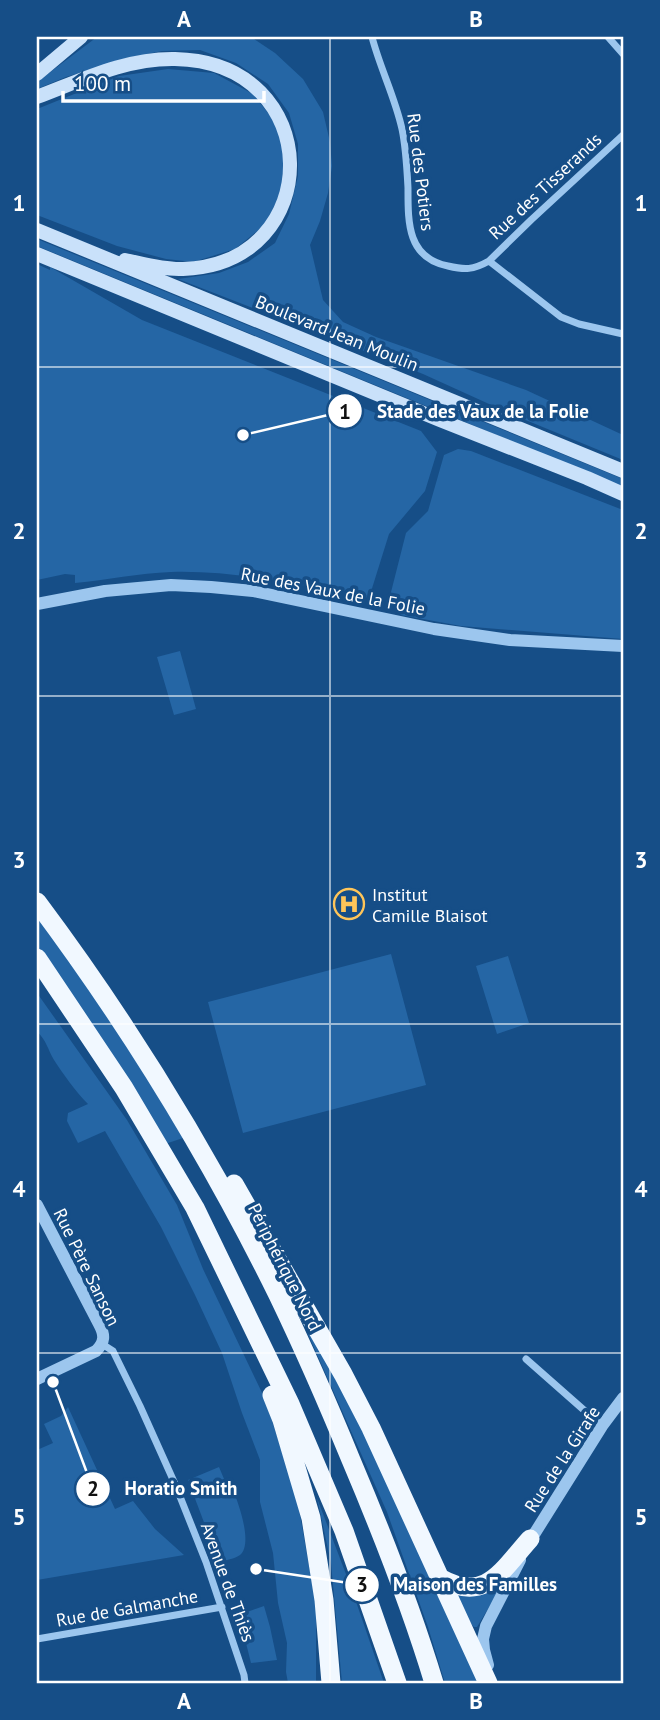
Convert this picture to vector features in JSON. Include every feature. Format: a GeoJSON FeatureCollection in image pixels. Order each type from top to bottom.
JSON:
{"type":"FeatureCollection","features":[{"type":"Feature","properties":{"kind":"highway","name":"Périphérique Nord"},"geometry":{"type":"LineString","coordinates":[[37,902],[149,1064],[184,1122],[278,1294],[320,1385],[377,1522],[434,1683]]}},
{"type":"Feature","properties":{"kind":"highway"},"geometry":{"type":"LineString","coordinates":[[37,958],[124,1088],[195,1208],[290,1404],[344,1531],[397,1683]]}},
{"type":"Feature","properties":{"kind":"highway"},"geometry":{"type":"LineString","coordinates":[[184,1122],[206,1136],[343,1374],[488,1683]]}},
{"type":"Feature","properties":{"kind":"highway"},"geometry":{"type":"LineString","coordinates":[[230,1279],[253,1350],[282,1420],[311,1518],[324,1600],[331,1683]]}},
{"type":"Feature","properties":{"kind":"highway"},"geometry":{"type":"LineString","coordinates":[[440,1578],[457,1587],[478,1587],[495,1578],[530,1539]]}},
{"type":"Feature","properties":{"kind":"main road"},"geometry":{"type":"LineString","coordinates":[[37,74],[81,37]]}},
{"type":"Feature","properties":{"kind":"main road"},"geometry":{"type":"LineString","coordinates":[[37,97],[109,69],[130,64],[174,59],[209,63],[248,81],[275,110],[288,140],[290,169],[284,202],[268,230],[248,249],[230,260],[201,267],[167,269],[90,252]]}},
{"type":"Feature","properties":{"kind":"main road","name":"Boulevard Jean Moulin"},"geometry":{"type":"LineString","coordinates":[[37,230],[623,471]]}},
{"type":"Feature","properties":{"kind":"main road"},"geometry":{"type":"LineString","coordinates":[[37,254],[623,494]]}},
{"type":"Feature","properties":{"kind":"street","name":"Rue des Potiers"},"geometry":{"type":"LineString","coordinates":[[372,37],[395,100],[403,133],[411,236],[427,258],[442,265],[464,270],[489,261]]}},
{"type":"Feature","properties":{"kind":"street"},"geometry":{"type":"LineString","coordinates":[[608,37],[623,54]]}},
{"type":"Feature","properties":{"kind":"street","name":"Rue des Tisserands"},"geometry":{"type":"LineString","coordinates":[[489,261],[623,135]]}},
{"type":"Feature","properties":{"kind":"street"},"geometry":{"type":"LineString","coordinates":[[489,261],[561,317],[623,334]]}},
{"type":"Feature","properties":{"kind":"street","name":"Rue des Vaux de la Folie"},"geometry":{"type":"LineString","coordinates":[[37,604],[105,591],[171,585],[211,587],[253,591],[434,629],[510,640],[623,646]]}},
{"type":"Feature","properties":{"kind":"street","name":"Rue Père Sanson"},"geometry":{"type":"LineString","coordinates":[[37,1205],[99,1324],[103,1334],[102,1345]]}},
{"type":"Feature","properties":{"kind":"street"},"geometry":{"type":"LineString","coordinates":[[37,1379],[89,1355],[102,1345]]}},
{"type":"Feature","properties":{"kind":"street","name":"Avenue de Thiès"},"geometry":{"type":"LineString","coordinates":[[102,1345],[113,1351],[175,1484],[222,1607],[245,1683]]}},
{"type":"Feature","properties":{"kind":"street"},"geometry":{"type":"LineString","coordinates":[[526,1359],[602,1426]]}},
{"type":"Feature","properties":{"kind":"street","name":"Rue de la Girafe"},"geometry":{"type":"LineString","coordinates":[[488,1683],[488,1662],[483,1639],[486,1626],[530,1539],[602,1426],[623,1398]]}},
{"type":"Feature","properties":{"kind":"street","name":"Rue de Galmanche"},"geometry":{"type":"LineString","coordinates":[[37,1639],[222,1607]]}},
{"type":"Feature","properties":{"kind":"shaded area"},"geometry":{"type":"Polygon","coordinates":[[[97,37],[251,37],[275,53],[303,79],[323,112],[330,142],[332,166],[328,193],[310,245],[323,300],[343,322],[376,337],[526,390],[623,435],[623,460],[423,374],[178,279],[219,273],[248,262],[275,243],[289,214],[298,176],[298,144],[289,113],[268,84],[236,63],[200,50],[162,51],[127,58],[37,89],[37,82],[97,37]]]}},
{"type":"Feature","properties":{"kind":"shaded area"},"geometry":{"type":"Polygon","coordinates":[[[168,69],[214,73],[253,94],[276,123],[284,152],[282,189],[266,224],[235,249],[193,262],[166,259],[117,246],[37,215],[37,109],[119,76],[168,69]]]}},
{"type":"Feature","properties":{"kind":"shaded area"},"geometry":{"type":"Polygon","coordinates":[[[37,239],[623,479],[623,487],[37,246],[37,239]]]}},
{"type":"Feature","properties":{"kind":"shaded area"},"geometry":{"type":"Polygon","coordinates":[[[37,264],[50,270],[50,267],[142,320],[421,431],[437,452],[425,491],[389,534],[369,598],[270,580],[196,572],[147,574],[75,583],[75,575],[65,574],[37,580],[37,264]]]}},
{"type":"Feature","properties":{"kind":"shaded area"},"geometry":{"type":"Polygon","coordinates":[[[458,449],[471,451],[623,510],[623,639],[461,626],[401,615],[389,600],[406,533],[428,511],[444,455],[458,449]]]}},
{"type":"Feature","properties":{"kind":"shaded area"},"geometry":{"type":"Polygon","coordinates":[[[180,651],[196,709],[174,715],[157,657],[180,651]]]}},
{"type":"Feature","properties":{"kind":"shaded area"},"geometry":{"type":"Polygon","coordinates":[[[37,914],[113,1024],[183,1138],[165,1144],[37,948],[37,914]]]}},
{"type":"Feature","properties":{"kind":"shaded area"},"geometry":{"type":"Polygon","coordinates":[[[391,954],[426,1085],[243,1133],[208,1002],[391,954]]]}},
{"type":"Feature","properties":{"kind":"shaded area"},"geometry":{"type":"Polygon","coordinates":[[[508,956],[529,1023],[497,1034],[476,966],[508,956]]]}},
{"type":"Feature","properties":{"kind":"shaded area"},"geometry":{"type":"Polygon","coordinates":[[[37,993],[127,1120],[177,1205],[203,1269],[265,1399],[297,1498],[316,1605],[316,1683],[288,1683],[287,1643],[278,1603],[273,1553],[260,1502],[260,1460],[222,1353],[161,1227],[105,1131],[78,1143],[67,1121],[68,1113],[88,1104],[66,1077],[37,1032],[37,993]]]}},
{"type":"Feature","properties":{"kind":"shaded area"},"geometry":{"type":"Polygon","coordinates":[[[307,1332],[311,1332],[384,1473],[480,1683],[445,1683],[387,1512],[307,1332]]]}},
{"type":"Feature","properties":{"kind":"shaded area"},"geometry":{"type":"Polygon","coordinates":[[[68,1407],[115,1509],[133,1501],[155,1529],[184,1555],[37,1580],[37,1450],[53,1443],[44,1424],[61,1416],[68,1407]]]}},
{"type":"Feature","properties":{"kind":"shaded area"},"geometry":{"type":"Polygon","coordinates":[[[219,1467],[237,1500],[245,1541],[240,1555],[219,1562],[188,1480],[219,1467]]]}},
{"type":"Feature","properties":{"kind":"shaded area"},"geometry":{"type":"Polygon","coordinates":[[[317,1498],[384,1683],[342,1683],[331,1563],[317,1498]]]}},
{"type":"Feature","properties":{"kind":"shaded area"},"geometry":{"type":"Polygon","coordinates":[[[503,1584],[477,1627],[474,1627],[456,1594],[503,1584]]]}},
{"type":"Feature","properties":{"kind":"shaded area"},"geometry":{"type":"Polygon","coordinates":[[[264,1606],[277,1660],[251,1663],[236,1616],[264,1606]]]}},
{"type":"Feature","properties":{"kind":"place","name":"Stade des Vaux de la Folie"},"geometry":{"type":"Point","coordinates":[243,435]}},
{"type":"Feature","properties":{"kind":"place","name":"Institut Camille Blaisot"},"geometry":{"type":"Point","coordinates":[349,904]}},
{"type":"Feature","properties":{"kind":"place","name":"Horatio Smith"},"geometry":{"type":"Point","coordinates":[53,1382]}},
{"type":"Feature","properties":{"kind":"place","name":"Maison des Familles"},"geometry":{"type":"Point","coordinates":[256,1569]}}]}
